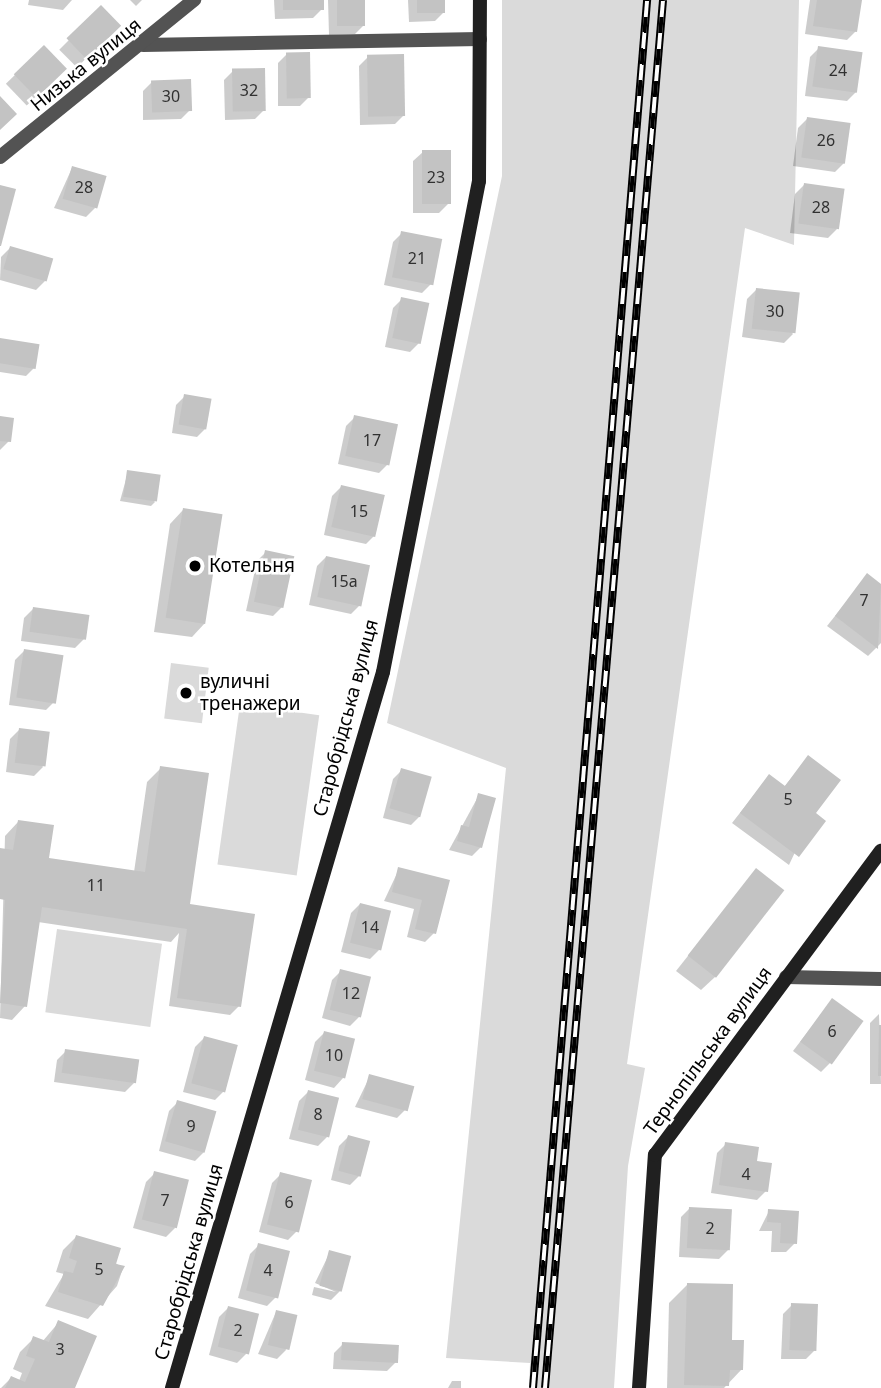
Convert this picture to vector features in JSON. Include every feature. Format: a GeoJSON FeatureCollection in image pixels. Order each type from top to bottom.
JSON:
{"type":"FeatureCollection","features":[{"type":"Feature","properties":{"kind":"street","name":"Низька вулиця"},"geometry":{"type":"LineString","coordinates":[[0,157],[142,45],[194,0]]}},
{"type":"Feature","properties":{"kind":"street","name":"Старобрідська вулиця"},"geometry":{"type":"LineString","coordinates":[[172,1388],[383,672],[479,181],[480,0]]}},
{"type":"Feature","properties":{"kind":"street"},"geometry":{"type":"LineString","coordinates":[[142,45],[480,39]]}},
{"type":"Feature","properties":{"kind":"street","name":"Тернопільська вулиця"},"geometry":{"type":"LineString","coordinates":[[639,1388],[655,1155],[881,851]]}},
{"type":"Feature","properties":{"kind":"street"},"geometry":{"type":"LineString","coordinates":[[786,977],[881,979]]}},
{"type":"Feature","properties":{"kind":"shaded area"},"geometry":{"type":"Polygon","coordinates":[[[502,0],[799,0],[794,245],[745,228],[627,1064],[645,1068],[628,1166],[614,1388],[529,1388],[530,1363],[446,1358],[506,768],[387,723],[502,176],[502,0]]]}},
{"type":"Feature","properties":{"kind":"shaded area","name":"вуличні тренажери"},"geometry":{"type":"Polygon","coordinates":[[[171,663],[209,668],[202,723],[164,719],[171,663]]]}},
{"type":"Feature","properties":{"kind":"shaded area"},"geometry":{"type":"Polygon","coordinates":[[[240,704],[319,715],[297,876],[217,864],[240,704]]]}},
{"type":"Feature","properties":{"kind":"shaded area"},"geometry":{"type":"Polygon","coordinates":[[[57,929],[162,944],[150,1027],[45,1012],[57,929]]]}},
{"type":"Feature","properties":{"kind":"building"},"geometry":{"type":"Polygon","coordinates":[[[283,0],[324,0],[324,10],[283,10],[283,0]]]}},
{"type":"Feature","properties":{"kind":"building"},"geometry":{"type":"Polygon","coordinates":[[[337,0],[365,0],[365,26],[337,26],[337,0]]]}},
{"type":"Feature","properties":{"kind":"building"},"geometry":{"type":"Polygon","coordinates":[[[417,0],[445,0],[445,13],[417,13],[417,0]]]}},
{"type":"Feature","properties":{"kind":"building"},"geometry":{"type":"Polygon","coordinates":[[[817,0],[862,0],[857,32],[813,26],[817,0]]]}},
{"type":"Feature","properties":{"kind":"building"},"geometry":{"type":"Polygon","coordinates":[[[101,5],[121,26],[87,59],[66,38],[101,5]]]}},
{"type":"Feature","properties":{"kind":"building"},"geometry":{"type":"Polygon","coordinates":[[[44,45],[67,69],[37,98],[14,74],[44,45]]]}},
{"type":"Feature","properties":{"kind":"building"},"geometry":{"type":"Polygon","coordinates":[[[818,46],[863,52],[857,93],[812,87],[818,46]]]}},
{"type":"Feature","properties":{"kind":"building"},"geometry":{"type":"Polygon","coordinates":[[[286,52],[310,52],[311,98],[287,98],[286,52]]]}},
{"type":"Feature","properties":{"kind":"building"},"geometry":{"type":"Polygon","coordinates":[[[404,54],[405,116],[368,117],[367,55],[404,54]]]}},
{"type":"Feature","properties":{"kind":"building"},"geometry":{"type":"Polygon","coordinates":[[[265,68],[266,111],[233,112],[232,69],[265,68]]]}},
{"type":"Feature","properties":{"kind":"building"},"geometry":{"type":"Polygon","coordinates":[[[191,79],[192,111],[152,112],[151,80],[191,79]]]}},
{"type":"Feature","properties":{"kind":"building"},"geometry":{"type":"Polygon","coordinates":[[[0,96],[17,114],[0,130],[0,96]]]}},
{"type":"Feature","properties":{"kind":"building"},"geometry":{"type":"Polygon","coordinates":[[[807,117],[851,123],[845,164],[801,158],[807,117]]]}},
{"type":"Feature","properties":{"kind":"building"},"geometry":{"type":"Polygon","coordinates":[[[422,150],[451,150],[451,204],[422,204],[422,150]]]}},
{"type":"Feature","properties":{"kind":"building"},"geometry":{"type":"Polygon","coordinates":[[[72,166],[107,176],[97,209],[63,199],[72,166]]]}},
{"type":"Feature","properties":{"kind":"building"},"geometry":{"type":"Polygon","coordinates":[[[804,183],[845,189],[839,229],[798,224],[804,183]]]}},
{"type":"Feature","properties":{"kind":"building"},"geometry":{"type":"Polygon","coordinates":[[[0,185],[16,189],[1,246],[0,246],[0,185]]]}},
{"type":"Feature","properties":{"kind":"building"},"geometry":{"type":"Polygon","coordinates":[[[401,231],[442,239],[433,285],[392,277],[401,231]]]}},
{"type":"Feature","properties":{"kind":"building"},"geometry":{"type":"Polygon","coordinates":[[[10,246],[53,258],[47,281],[3,269],[10,246]]]}},
{"type":"Feature","properties":{"kind":"building"},"geometry":{"type":"Polygon","coordinates":[[[756,288],[800,293],[795,333],[752,329],[756,288]]]}},
{"type":"Feature","properties":{"kind":"building"},"geometry":{"type":"Polygon","coordinates":[[[401,297],[429,303],[421,344],[392,338],[401,297]]]}},
{"type":"Feature","properties":{"kind":"building"},"geometry":{"type":"Polygon","coordinates":[[[0,338],[40,344],[36,369],[0,363],[0,338]]]}},
{"type":"Feature","properties":{"kind":"building"},"geometry":{"type":"Polygon","coordinates":[[[184,394],[212,399],[206,429],[179,425],[184,394]]]}},
{"type":"Feature","properties":{"kind":"building"},"geometry":{"type":"Polygon","coordinates":[[[354,415],[398,424],[389,465],[345,456],[354,415]]]}},
{"type":"Feature","properties":{"kind":"building"},"geometry":{"type":"Polygon","coordinates":[[[0,416],[14,418],[11,442],[0,441],[0,416]]]}},
{"type":"Feature","properties":{"kind":"building"},"geometry":{"type":"Polygon","coordinates":[[[127,470],[161,475],[157,501],[123,497],[127,470]]]}},
{"type":"Feature","properties":{"kind":"building"},"geometry":{"type":"Polygon","coordinates":[[[341,485],[385,495],[375,537],[331,527],[341,485]]]}},
{"type":"Feature","properties":{"kind":"building","name":"Котельня"},"geometry":{"type":"Polygon","coordinates":[[[183,508],[223,514],[205,624],[166,618],[183,508]]]}},
{"type":"Feature","properties":{"kind":"building"},"geometry":{"type":"Polygon","coordinates":[[[265,550],[294,556],[283,608],[254,602],[265,550]]]}},
{"type":"Feature","properties":{"kind":"building"},"geometry":{"type":"Polygon","coordinates":[[[326,556],[370,565],[361,606],[317,597],[326,556]]]}},
{"type":"Feature","properties":{"kind":"building"},"geometry":{"type":"Polygon","coordinates":[[[867,573],[881,584],[878,649],[835,616],[867,573]]]}},
{"type":"Feature","properties":{"kind":"building"},"geometry":{"type":"Polygon","coordinates":[[[33,607],[89,615],[86,640],[30,632],[33,607]]]}},
{"type":"Feature","properties":{"kind":"building"},"geometry":{"type":"Polygon","coordinates":[[[24,649],[64,655],[56,704],[16,697],[24,649]]]}},
{"type":"Feature","properties":{"kind":"building"},"geometry":{"type":"Polygon","coordinates":[[[19,728],[50,732],[46,767],[15,763],[19,728]]]}},
{"type":"Feature","properties":{"kind":"building"},"geometry":{"type":"Polygon","coordinates":[[[808,755],[841,780],[816,813],[826,821],[799,857],[740,813],[769,774],[785,786],[808,755]]]}},
{"type":"Feature","properties":{"kind":"building"},"geometry":{"type":"Polygon","coordinates":[[[160,766],[209,773],[190,904],[255,914],[241,1007],[177,998],[187,929],[42,907],[27,1007],[0,1003],[5,900],[0,899],[0,848],[13,850],[18,820],[54,825],[49,858],[145,872],[160,766]]]}},
{"type":"Feature","properties":{"kind":"building"},"geometry":{"type":"Polygon","coordinates":[[[401,768],[432,777],[420,817],[389,808],[401,768]]]}},
{"type":"Feature","properties":{"kind":"building"},"geometry":{"type":"Polygon","coordinates":[[[478,793],[496,798],[482,848],[457,841],[461,825],[469,827],[478,793]]]}},
{"type":"Feature","properties":{"kind":"building"},"geometry":{"type":"Polygon","coordinates":[[[398,867],[450,880],[436,934],[415,929],[422,900],[392,892],[398,867]]]}},
{"type":"Feature","properties":{"kind":"building"},"geometry":{"type":"Polygon","coordinates":[[[756,868],[784,890],[716,978],[688,955],[756,868]]]}},
{"type":"Feature","properties":{"kind":"building"},"geometry":{"type":"Polygon","coordinates":[[[360,903],[391,911],[381,951],[350,943],[360,903]]]}},
{"type":"Feature","properties":{"kind":"building"},"geometry":{"type":"Polygon","coordinates":[[[340,969],[371,977],[361,1017],[330,1010],[340,969]]]}},
{"type":"Feature","properties":{"kind":"building"},"geometry":{"type":"Polygon","coordinates":[[[832,998],[864,1021],[832,1065],[800,1042],[832,998]]]}},
{"type":"Feature","properties":{"kind":"building"},"geometry":{"type":"Polygon","coordinates":[[[881,1025],[881,1076],[878,1076],[881,1025]]]}},
{"type":"Feature","properties":{"kind":"building"},"geometry":{"type":"Polygon","coordinates":[[[324,1031],[355,1039],[345,1079],[314,1071],[324,1031]]]}},
{"type":"Feature","properties":{"kind":"building"},"geometry":{"type":"Polygon","coordinates":[[[204,1036],[238,1045],[225,1092],[191,1083],[204,1036]]]}},
{"type":"Feature","properties":{"kind":"building"},"geometry":{"type":"Polygon","coordinates":[[[65,1049],[139,1059],[136,1083],[62,1073],[65,1049]]]}},
{"type":"Feature","properties":{"kind":"building"},"geometry":{"type":"Polygon","coordinates":[[[369,1074],[414,1086],[408,1111],[362,1099],[369,1074]]]}},
{"type":"Feature","properties":{"kind":"building"},"geometry":{"type":"Polygon","coordinates":[[[308,1090],[339,1098],[329,1138],[298,1130],[308,1090]]]}},
{"type":"Feature","properties":{"kind":"building"},"geometry":{"type":"Polygon","coordinates":[[[177,1100],[216,1111],[205,1153],[165,1141],[177,1100]]]}},
{"type":"Feature","properties":{"kind":"building"},"geometry":{"type":"Polygon","coordinates":[[[348,1135],[370,1141],[361,1177],[338,1171],[348,1135]]]}},
{"type":"Feature","properties":{"kind":"building"},"geometry":{"type":"Polygon","coordinates":[[[725,1142],[759,1147],[757,1161],[772,1163],[768,1192],[719,1185],[725,1142]]]}},
{"type":"Feature","properties":{"kind":"building"},"geometry":{"type":"Polygon","coordinates":[[[154,1171],[189,1180],[177,1228],[142,1220],[154,1171]]]}},
{"type":"Feature","properties":{"kind":"building"},"geometry":{"type":"Polygon","coordinates":[[[280,1172],[312,1180],[299,1232],[267,1224],[280,1172]]]}},
{"type":"Feature","properties":{"kind":"building"},"geometry":{"type":"Polygon","coordinates":[[[689,1207],[732,1209],[730,1250],[687,1248],[689,1207]]]}},
{"type":"Feature","properties":{"kind":"building"},"geometry":{"type":"Polygon","coordinates":[[[768,1209],[799,1211],[797,1244],[780,1243],[781,1223],[767,1222],[768,1209]]]}},
{"type":"Feature","properties":{"kind":"building"},"geometry":{"type":"Polygon","coordinates":[[[76,1235],[121,1248],[116,1264],[125,1266],[103,1306],[58,1292],[64,1271],[73,1273],[77,1261],[69,1258],[76,1235]]]}},
{"type":"Feature","properties":{"kind":"building"},"geometry":{"type":"Polygon","coordinates":[[[258,1243],[290,1251],[278,1299],[246,1291],[258,1243]]]}},
{"type":"Feature","properties":{"kind":"building"},"geometry":{"type":"Polygon","coordinates":[[[329,1250],[351,1256],[342,1292],[319,1286],[329,1250]]]}},
{"type":"Feature","properties":{"kind":"building"},"geometry":{"type":"Polygon","coordinates":[[[687,1283],[733,1284],[732,1340],[744,1340],[743,1370],[730,1370],[729,1386],[684,1385],[687,1283]]]}},
{"type":"Feature","properties":{"kind":"building"},"geometry":{"type":"Polygon","coordinates":[[[791,1303],[818,1304],[816,1351],[789,1350],[791,1303]]]}},
{"type":"Feature","properties":{"kind":"building"},"geometry":{"type":"Polygon","coordinates":[[[228,1306],[259,1314],[249,1354],[218,1347],[228,1306]]]}},
{"type":"Feature","properties":{"kind":"building"},"geometry":{"type":"Polygon","coordinates":[[[276,1310],[297,1315],[289,1350],[268,1345],[276,1310]]]}},
{"type":"Feature","properties":{"kind":"building"},"geometry":{"type":"Polygon","coordinates":[[[58,1320],[97,1336],[75,1388],[5,1388],[11,1376],[25,1382],[35,1359],[26,1356],[33,1336],[49,1342],[58,1320]]]}},
{"type":"Feature","properties":{"kind":"building"},"geometry":{"type":"Polygon","coordinates":[[[342,1342],[399,1345],[398,1363],[341,1360],[342,1342]]]}},
{"type":"Feature","properties":{"kind":"railway"},"geometry":{"type":"LineString","coordinates":[[533,1388],[647,0]]}},
{"type":"Feature","properties":{"kind":"railway"},"geometry":{"type":"LineString","coordinates":[[545,1388],[663,0]]}},
{"type":"Feature","properties":{"kind":"place","name":"Котельня"},"geometry":{"type":"Point","coordinates":[195,566]}},
{"type":"Feature","properties":{"kind":"place","name":"вуличні тренажери"},"geometry":{"type":"Point","coordinates":[186,693]}}]}
